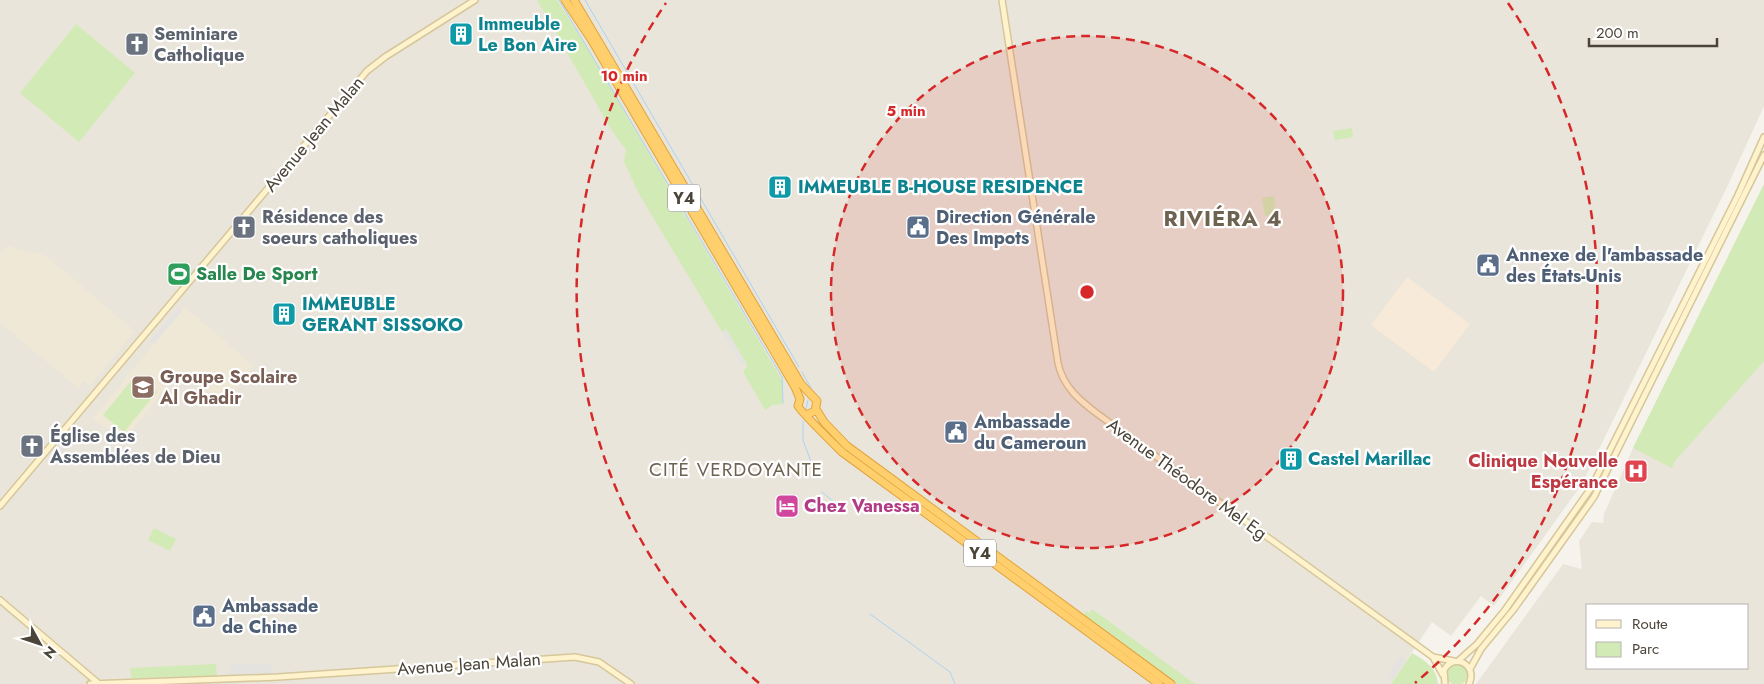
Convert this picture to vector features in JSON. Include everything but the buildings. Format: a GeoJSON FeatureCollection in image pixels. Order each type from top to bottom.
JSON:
{"type":"FeatureCollection","features":[{"type":"Feature","properties":{"kind":"highway","name":"Y4"},"geometry":{"type":"LineString","coordinates":[[566,0],[800,399]]}},
{"type":"Feature","properties":{"kind":"highway","name":"Y4"},"geometry":{"type":"LineString","coordinates":[[574,0],[801,384],[810,395]]}},
{"type":"Feature","properties":{"kind":"highway"},"geometry":{"type":"LineString","coordinates":[[810,395],[817,401],[816,409],[812,414],[806,415],[798,408],[800,399],[810,395]]}},
{"type":"Feature","properties":{"kind":"highway","name":"Y4"},"geometry":{"type":"LineString","coordinates":[[816,409],[824,422],[847,446],[1171,684]]}},
{"type":"Feature","properties":{"kind":"highway","name":"Y4"},"geometry":{"type":"LineString","coordinates":[[806,415],[842,452],[1159,684]]}},
{"type":"Feature","properties":{"kind":"main road","name":"Avenue Jean Malan"},"geometry":{"type":"LineString","coordinates":[[0,506],[367,71],[385,57],[474,0]]}},
{"type":"Feature","properties":{"kind":"main road","name":"Avenue Théodore Mel Eg"},"geometry":{"type":"LineString","coordinates":[[1002,0],[1058,363],[1067,385],[1083,403],[1099,415],[1433,657]]}},
{"type":"Feature","properties":{"kind":"main road"},"geometry":{"type":"LineString","coordinates":[[1444,681],[1446,666],[1456,661],[1477,644],[1505,610],[1591,488],[1738,194],[1764,137]]}},
{"type":"Feature","properties":{"kind":"main road"},"geometry":{"type":"LineString","coordinates":[[1471,682],[1470,669],[1481,649],[1514,608],[1594,497],[1764,155]]}},
{"type":"Feature","properties":{"kind":"main road"},"geometry":{"type":"LineString","coordinates":[[0,600],[98,683]]}},
{"type":"Feature","properties":{"kind":"main road","name":"Avenue Jean Malan"},"geometry":{"type":"LineString","coordinates":[[90,684],[278,676],[575,657],[600,662],[631,684]]}},
{"type":"Feature","properties":{"kind":"main road"},"geometry":{"type":"LineString","coordinates":[[1433,657],[1465,663],[1470,669]]}},
{"type":"Feature","properties":{"kind":"main road"},"geometry":{"type":"LineString","coordinates":[[1433,657],[1444,681]]}},
{"type":"Feature","properties":{"kind":"shaded area"},"geometry":{"type":"Polygon","coordinates":[[[0,0],[1764,0],[1764,106],[1728,185],[1582,484],[1494,606],[1481,596],[1451,636],[1432,622],[1391,684],[0,684],[0,0]]]}},
{"type":"Feature","properties":{"kind":"shaded area"},"geometry":{"type":"Polygon","coordinates":[[[1764,184],[1764,684],[1476,684],[1563,564],[1582,569],[1579,541],[1592,522],[1603,523],[1604,514],[1633,448],[1764,184]]]}},
{"type":"Feature","properties":{"kind":"shaded area"},"geometry":{"type":"Polygon","coordinates":[[[8,246],[43,255],[50,259],[135,331],[90,386],[84,381],[78,388],[0,323],[0,255],[8,246]]]}},
{"type":"Feature","properties":{"kind":"shaded area"},"geometry":{"type":"Polygon","coordinates":[[[1407,277],[1470,324],[1434,372],[1371,325],[1407,277]]]}},
{"type":"Feature","properties":{"kind":"shaded area","name":"Groupe Scolaire Al Ghadir"},"geometry":{"type":"Polygon","coordinates":[[[185,307],[254,366],[225,404],[181,370],[125,439],[92,419],[185,307]]]}},
{"type":"Feature","properties":{"kind":"shaded area"},"geometry":{"type":"Polygon","coordinates":[[[178,308],[182,311],[154,344],[150,341],[178,308]]]}},
{"type":"Feature","properties":{"kind":"shaded area"},"geometry":{"type":"Polygon","coordinates":[[[726,329],[746,363],[741,365],[722,332],[726,329]]]}},
{"type":"Feature","properties":{"kind":"shaded area"},"geometry":{"type":"Polygon","coordinates":[[[70,436],[74,440],[58,459],[53,455],[70,436]]]}},
{"type":"Feature","properties":{"kind":"shaded area"},"geometry":{"type":"Polygon","coordinates":[[[1400,656],[1407,661],[1393,680],[1387,676],[1400,656]]]}},
{"type":"Feature","properties":{"kind":"shaded area"},"geometry":{"type":"Polygon","coordinates":[[[272,663],[272,673],[230,675],[230,665],[272,663]]]}},
{"type":"Feature","properties":{"kind":"green space"},"geometry":{"type":"Polygon","coordinates":[[[537,0],[557,0],[587,48],[783,382],[782,404],[773,405],[765,410],[743,372],[747,367],[746,363],[726,329],[722,332],[639,194],[624,162],[626,150],[612,131],[537,0]]]}},
{"type":"Feature","properties":{"kind":"green space"},"geometry":{"type":"Polygon","coordinates":[[[76,24],[135,73],[79,142],[20,93],[76,24]]]}},
{"type":"Feature","properties":{"kind":"green space"},"geometry":{"type":"Polygon","coordinates":[[[1352,128],[1353,137],[1335,140],[1333,131],[1352,128]]]}},
{"type":"Feature","properties":{"kind":"green space"},"geometry":{"type":"Polygon","coordinates":[[[1764,184],[1764,361],[1675,461],[1672,468],[1633,448],[1764,184]]]}},
{"type":"Feature","properties":{"kind":"green space"},"geometry":{"type":"Polygon","coordinates":[[[1274,196],[1276,215],[1265,216],[1262,198],[1274,196]]]}},
{"type":"Feature","properties":{"kind":"green space"},"geometry":{"type":"Polygon","coordinates":[[[136,375],[157,392],[124,432],[103,415],[136,375]]]}},
{"type":"Feature","properties":{"kind":"green space"},"geometry":{"type":"Polygon","coordinates":[[[154,528],[176,539],[170,551],[148,540],[154,528]]]}},
{"type":"Feature","properties":{"kind":"green space"},"geometry":{"type":"Polygon","coordinates":[[[1092,609],[1195,684],[1177,684],[1083,615],[1087,611],[1090,613],[1092,609]]]}},
{"type":"Feature","properties":{"kind":"green space"},"geometry":{"type":"Polygon","coordinates":[[[1412,653],[1430,665],[1435,673],[1438,684],[1391,684],[1412,653]]]}},
{"type":"Feature","properties":{"kind":"green space"},"geometry":{"type":"Polygon","coordinates":[[[1457,663],[1465,666],[1468,674],[1465,682],[1457,685],[1449,682],[1446,674],[1449,666],[1457,663]]]}},
{"type":"Feature","properties":{"kind":"green space"},"geometry":{"type":"Polygon","coordinates":[[[216,664],[217,676],[131,678],[130,668],[216,664]]]}},
{"type":"Feature","properties":{"kind":"waterway"},"geometry":{"type":"LineString","coordinates":[[559,0],[782,377],[783,403]]}},
{"type":"Feature","properties":{"kind":"waterway"},"geometry":{"type":"LineString","coordinates":[[585,0],[799,367]]}},
{"type":"Feature","properties":{"kind":"waterway"},"geometry":{"type":"LineString","coordinates":[[802,372],[811,388]]}},
{"type":"Feature","properties":{"kind":"waterway"},"geometry":{"type":"LineString","coordinates":[[806,409],[808,400]]}},
{"type":"Feature","properties":{"kind":"waterway"},"geometry":{"type":"LineString","coordinates":[[803,421],[803,440],[817,478]]}},
{"type":"Feature","properties":{"kind":"waterway"},"geometry":{"type":"LineString","coordinates":[[822,492],[845,511]]}},
{"type":"Feature","properties":{"kind":"waterway"},"geometry":{"type":"LineString","coordinates":[[870,614],[950,672],[955,684]]}},
{"type":"Feature","properties":{"kind":"place","name":"Immeuble Le Bon Aire"},"geometry":{"type":"Point","coordinates":[461,34]}},
{"type":"Feature","properties":{"kind":"place","name":"Seminiare Catholique"},"geometry":{"type":"Point","coordinates":[137,44]}},
{"type":"Feature","properties":{"kind":"place","name":"IMMEUBLE B-HOUSE RESIDENCE"},"geometry":{"type":"Point","coordinates":[780,187]}},
{"type":"Feature","properties":{"kind":"place","name":"Résidence des soeurs catholiques"},"geometry":{"type":"Point","coordinates":[244,227]}},
{"type":"Feature","properties":{"kind":"place","name":"Direction Générale Des Impots"},"geometry":{"type":"Point","coordinates":[918,227]}},
{"type":"Feature","properties":{"kind":"place","name":"Annexe de l'ambassade des États-Unis"},"geometry":{"type":"Point","coordinates":[1488,265]}},
{"type":"Feature","properties":{"kind":"place","name":"Salle De Sport"},"geometry":{"type":"Point","coordinates":[179,274]}},
{"type":"Feature","properties":{"kind":"place","name":"IMMEUBLE GERANT SISSOKO"},"geometry":{"type":"Point","coordinates":[284,314]}},
{"type":"Feature","properties":{"kind":"place","name":"Groupe Scolaire Al Ghadir"},"geometry":{"type":"Point","coordinates":[143,387]}},
{"type":"Feature","properties":{"kind":"place","name":"Ambassade du Cameroun"},"geometry":{"type":"Point","coordinates":[956,432]}},
{"type":"Feature","properties":{"kind":"place","name":"Église des Assemblées de Dieu"},"geometry":{"type":"Point","coordinates":[32,446]}},
{"type":"Feature","properties":{"kind":"place","name":"Castel Marillac"},"geometry":{"type":"Point","coordinates":[1291,459]}},
{"type":"Feature","properties":{"kind":"place","name":"Clinique Nouvelle Espérance"},"geometry":{"type":"Point","coordinates":[1636,471]}},
{"type":"Feature","properties":{"kind":"place","name":"Chez Vanessa"},"geometry":{"type":"Point","coordinates":[787,506]}},
{"type":"Feature","properties":{"kind":"place","name":"Ambassade de Chine"},"geometry":{"type":"Point","coordinates":[204,616]}},
{"type":"Feature","properties":{"kind":"district","name":"RIVIÉRA 4"},"geometry":{"type":"Point","coordinates":[1223,218]}},
{"type":"Feature","properties":{"kind":"district","name":"CITÉ VERDOYANTE"},"geometry":{"type":"Point","coordinates":[736,469]}}]}
